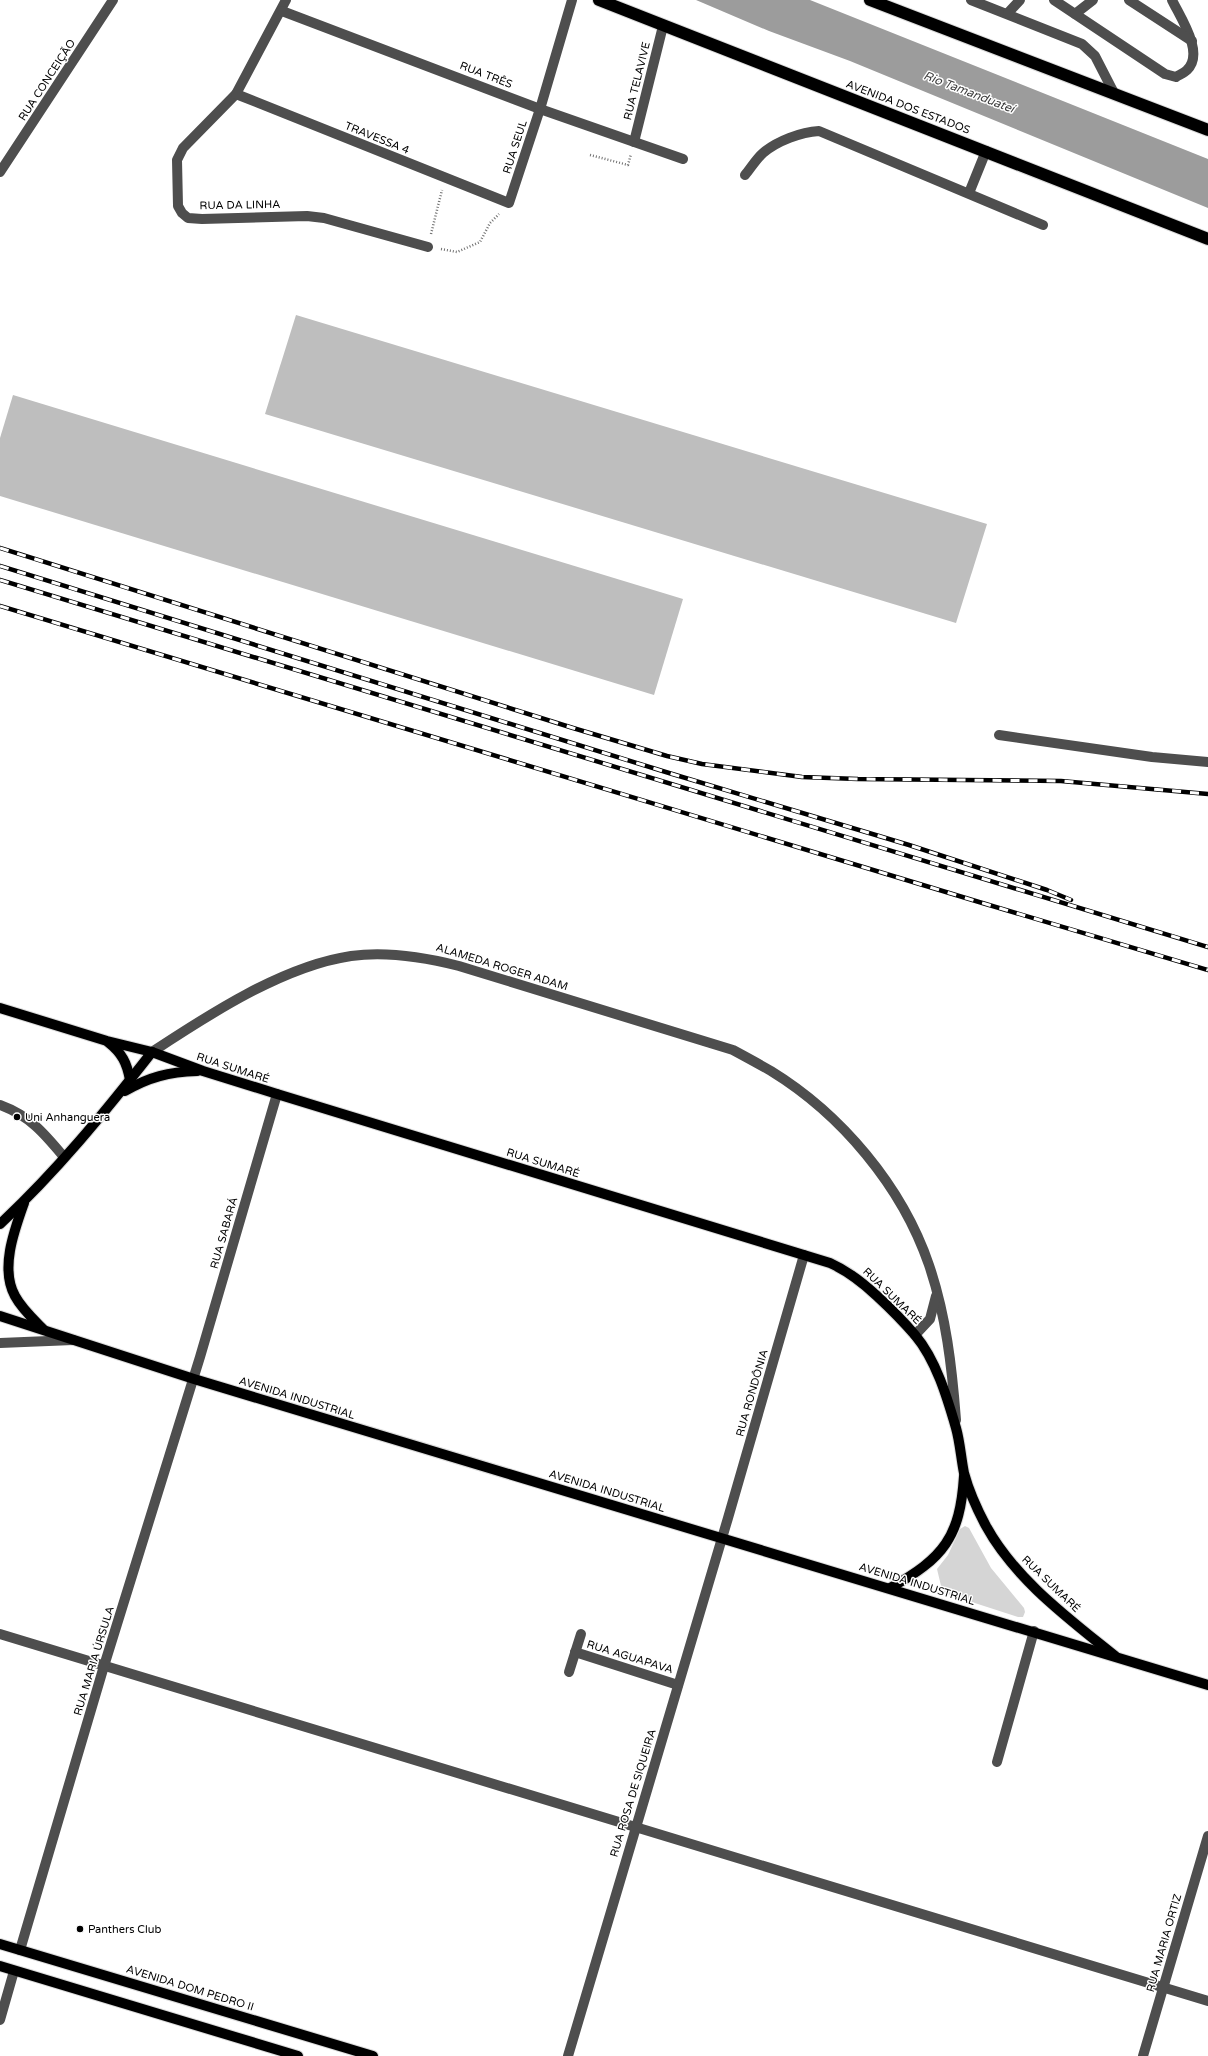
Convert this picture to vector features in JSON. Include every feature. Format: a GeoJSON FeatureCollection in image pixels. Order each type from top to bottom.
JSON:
{"type":"FeatureCollection","features":[{"type":"Feature","properties":{"kind":"highway","name":"AVENIDA DOS ESTADOS"},"geometry":{"type":"LineString","coordinates":[[599,0],[986,151],[1208,240]]}},
{"type":"Feature","properties":{"kind":"highway"},"geometry":{"type":"LineString","coordinates":[[870,0],[1208,130]]}},
{"type":"Feature","properties":{"kind":"main road","name":"RUA SUMARÉ"},"geometry":{"type":"LineString","coordinates":[[0,1008],[107,1041],[152,1052],[203,1071],[830,1263],[854,1276],[884,1302],[915,1335],[939,1378],[956,1429],[964,1474],[986,1526],[1010,1561],[1030,1583],[1060,1611],[1115,1656]]}},
{"type":"Feature","properties":{"kind":"main road"},"geometry":{"type":"LineString","coordinates":[[107,1041],[122,1054],[126,1061],[130,1080]]}},
{"type":"Feature","properties":{"kind":"main road","name":"ALAMEDA ROGER ADAM"},"geometry":{"type":"LineString","coordinates":[[0,1224],[24,1201],[120,1094],[152,1052]]}},
{"type":"Feature","properties":{"kind":"main road"},"geometry":{"type":"LineString","coordinates":[[120,1094],[154,1076],[173,1072],[203,1071]]}},
{"type":"Feature","properties":{"kind":"main road","name":"ALAMEDA ROGER ADAM"},"geometry":{"type":"LineString","coordinates":[[24,1201],[15,1228],[10,1252],[7,1272],[8,1281],[22,1308],[44,1330]]}},
{"type":"Feature","properties":{"kind":"main road","name":"AVENIDA INDUSTRIAL"},"geometry":{"type":"LineString","coordinates":[[0,1316],[194,1379],[1034,1631],[1208,1685]]}},
{"type":"Feature","properties":{"kind":"main road","name":"RUA SUMARÉ"},"geometry":{"type":"LineString","coordinates":[[890,1588],[927,1565],[943,1549],[954,1531],[962,1504],[964,1474]]}},
{"type":"Feature","properties":{"kind":"main road","name":"AVENIDA DOM PEDRO II"},"geometry":{"type":"LineString","coordinates":[[0,1944],[373,2056]]}},
{"type":"Feature","properties":{"kind":"main road"},"geometry":{"type":"LineString","coordinates":[[0,1966],[298,2056]]}},
{"type":"Feature","properties":{"kind":"street","name":"RUA CONCEIÇÃO"},"geometry":{"type":"LineString","coordinates":[[0,172],[113,0]]}},
{"type":"Feature","properties":{"kind":"street","name":"RUA DA LINHA"},"geometry":{"type":"LineString","coordinates":[[286,0],[282,11],[236,94],[183,148],[177,160],[178,206],[182,213],[188,218],[202,219],[307,216],[324,218],[428,247]]}},
{"type":"Feature","properties":{"kind":"street","name":"RUA SEUL"},"geometry":{"type":"LineString","coordinates":[[509,203],[540,109],[572,0]]}},
{"type":"Feature","properties":{"kind":"street"},"geometry":{"type":"LineString","coordinates":[[971,0],[1008,13],[1082,44],[1095,56],[1114,94]]}},
{"type":"Feature","properties":{"kind":"street"},"geometry":{"type":"LineString","coordinates":[[1008,13],[1020,0]]}},
{"type":"Feature","properties":{"kind":"street"},"geometry":{"type":"LineString","coordinates":[[1054,0],[1165,74],[1176,77],[1187,70],[1193,60],[1192,41],[1172,0]]}},
{"type":"Feature","properties":{"kind":"street"},"geometry":{"type":"LineString","coordinates":[[1075,14],[1093,0]]}},
{"type":"Feature","properties":{"kind":"street"},"geometry":{"type":"LineString","coordinates":[[1129,0],[1192,41]]}},
{"type":"Feature","properties":{"kind":"street","name":"RUA TRÊS"},"geometry":{"type":"LineString","coordinates":[[282,11],[540,109],[683,158]]}},
{"type":"Feature","properties":{"kind":"street","name":"RUA TELAVIVE"},"geometry":{"type":"LineString","coordinates":[[634,142],[663,26]]}},
{"type":"Feature","properties":{"kind":"street","name":"TRAVESSA 4"},"geometry":{"type":"LineString","coordinates":[[236,94],[509,203]]}},
{"type":"Feature","properties":{"kind":"street"},"geometry":{"type":"LineString","coordinates":[[745,175],[757,159],[770,148],[800,134],[819,131],[1043,225]]}},
{"type":"Feature","properties":{"kind":"street"},"geometry":{"type":"LineString","coordinates":[[969,193],[986,151]]}},
{"type":"Feature","properties":{"kind":"street"},"geometry":{"type":"LineString","coordinates":[[999,735],[1152,757],[1208,762]]}},
{"type":"Feature","properties":{"kind":"street","name":"ALAMEDA ROGER ADAM"},"geometry":{"type":"LineString","coordinates":[[152,1052],[205,1017],[245,995],[302,969],[350,956],[392,954],[427,958],[467,968],[734,1050],[771,1071],[829,1116],[861,1149],[891,1187],[919,1240],[929,1264],[936,1290],[950,1352],[956,1429]]}},
{"type":"Feature","properties":{"kind":"street","name":"RUA SABARÁ"},"geometry":{"type":"LineString","coordinates":[[194,1379],[277,1094]]}},
{"type":"Feature","properties":{"kind":"street"},"geometry":{"type":"LineString","coordinates":[[0,1105],[14,1110],[31,1120],[64,1157]]}},
{"type":"Feature","properties":{"kind":"street","name":"RUA RONDÔNIA"},"geometry":{"type":"LineString","coordinates":[[722,1538],[804,1255]]}},
{"type":"Feature","properties":{"kind":"street","name":"ALAMEDA ROGER ADAM"},"geometry":{"type":"LineString","coordinates":[[915,1335],[930,1319],[936,1290]]}},
{"type":"Feature","properties":{"kind":"street"},"geometry":{"type":"LineString","coordinates":[[0,1343],[73,1340]]}},
{"type":"Feature","properties":{"kind":"street","name":"RUA MARIA ÚRSULA"},"geometry":{"type":"LineString","coordinates":[[20,1950],[104,1666],[194,1379]]}},
{"type":"Feature","properties":{"kind":"street","name":"RUA ROSA DE SIQUEIRA"},"geometry":{"type":"LineString","coordinates":[[568,2056],[722,1538]]}},
{"type":"Feature","properties":{"kind":"street"},"geometry":{"type":"LineString","coordinates":[[997,1762],[1034,1631]]}},
{"type":"Feature","properties":{"kind":"street"},"geometry":{"type":"LineString","coordinates":[[0,1634],[1208,2002]]}},
{"type":"Feature","properties":{"kind":"street","name":"RUA AGUAPAVA"},"geometry":{"type":"LineString","coordinates":[[569,1672],[581,1634]]}},
{"type":"Feature","properties":{"kind":"street","name":"RUA AGUAPAVA"},"geometry":{"type":"LineString","coordinates":[[575,1652],[678,1685]]}},
{"type":"Feature","properties":{"kind":"street","name":"RUA MARIA ORTIZ"},"geometry":{"type":"LineString","coordinates":[[1143,2056],[1208,1836]]}},
{"type":"Feature","properties":{"kind":"street"},"geometry":{"type":"LineString","coordinates":[[0,2020],[14,1971]]}},
{"type":"Feature","properties":{"kind":"path"},"geometry":{"type":"LineString","coordinates":[[590,155],[628,166],[634,142]]}},
{"type":"Feature","properties":{"kind":"path"},"geometry":{"type":"LineString","coordinates":[[445,178],[428,247],[457,252],[480,242],[490,223],[509,203]]}},
{"type":"Feature","properties":{"kind":"shaded area"},"geometry":{"type":"Polygon","coordinates":[[[965,1526],[969,1528],[991,1568],[1024,1608],[1025,1612],[1023,1617],[1018,1617],[947,1594],[942,1590],[937,1569],[948,1555],[960,1529],[965,1526]]]}},
{"type":"Feature","properties":{"kind":"water","name":"Rio Tamanduateí"},"geometry":{"type":"Polygon","coordinates":[[[696,0],[810,0],[1208,159],[1208,208],[850,61],[769,31],[696,0]]]}},
{"type":"Feature","properties":{"kind":"building"},"geometry":{"type":"Polygon","coordinates":[[[296,315],[987,524],[956,623],[265,414],[296,315]]]}},
{"type":"Feature","properties":{"kind":"building"},"geometry":{"type":"Polygon","coordinates":[[[13,395],[683,599],[654,695],[0,496],[0,438],[13,395]]]}},
{"type":"Feature","properties":{"kind":"railway"},"geometry":{"type":"LineString","coordinates":[[0,548],[573,728],[667,756],[702,764],[802,777],[1061,781],[1208,794]]}},
{"type":"Feature","properties":{"kind":"railway"},"geometry":{"type":"LineString","coordinates":[[0,566],[669,773],[909,845],[1047,890],[1071,900]]}},
{"type":"Feature","properties":{"kind":"railway"},"geometry":{"type":"LineString","coordinates":[[0,580],[1208,947]]}},
{"type":"Feature","properties":{"kind":"railway"},"geometry":{"type":"LineString","coordinates":[[0,606],[1208,970]]}},
{"type":"Feature","properties":{"kind":"place","name":"Uni Anhanguera"},"geometry":{"type":"Point","coordinates":[17,1117]}},
{"type":"Feature","properties":{"kind":"place","name":"Panthers Club"},"geometry":{"type":"Point","coordinates":[80,1929]}}]}
